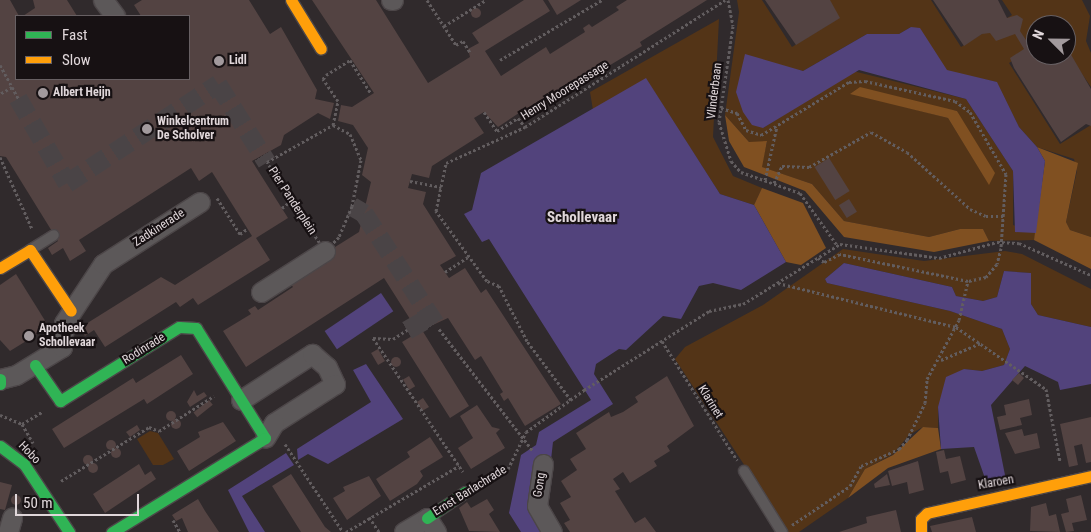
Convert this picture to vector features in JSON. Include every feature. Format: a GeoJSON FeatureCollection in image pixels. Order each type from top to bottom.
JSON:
{"type":"FeatureCollection","features":[{"type":"Feature","properties":{"kind":"street"},"geometry":{"type":"LineString","coordinates":[[103,0],[113,15]]}},
{"type":"Feature","properties":{"kind":"street"},"geometry":{"type":"LineString","coordinates":[[291,0],[321,48]]}},
{"type":"Feature","properties":{"kind":"street","name":"Zadkinerade"},"geometry":{"type":"LineString","coordinates":[[0,379],[35,365],[62,347],[64,323],[104,264],[200,202]]}},
{"type":"Feature","properties":{"kind":"street"},"geometry":{"type":"LineString","coordinates":[[0,268],[30,250],[71,311]]}},
{"type":"Feature","properties":{"kind":"street"},"geometry":{"type":"LineString","coordinates":[[261,292],[325,251]]}},
{"type":"Feature","properties":{"kind":"street","name":"Rodinrade"},"geometry":{"type":"LineString","coordinates":[[35,365],[60,401],[179,328],[196,328],[236,392],[269,431]]}},
{"type":"Feature","properties":{"kind":"street"},"geometry":{"type":"LineString","coordinates":[[112,532],[269,431],[335,384],[327,367],[312,354],[236,392]]}},
{"type":"Feature","properties":{"kind":"street"},"geometry":{"type":"LineString","coordinates":[[0,379],[0,384]]}},
{"type":"Feature","properties":{"kind":"street","name":"Hobo"},"geometry":{"type":"LineString","coordinates":[[0,446],[24,464],[64,529]]}},
{"type":"Feature","properties":{"kind":"street","name":"Gong"},"geometry":{"type":"LineString","coordinates":[[543,464],[537,506],[552,532]]}},
{"type":"Feature","properties":{"kind":"street","name":"Klaroen"},"geometry":{"type":"LineString","coordinates":[[921,532],[921,518],[927,513],[1091,476]]}},
{"type":"Feature","properties":{"kind":"street","name":"Ernst Barlachrade"},"geometry":{"type":"LineString","coordinates":[[404,532],[432,525],[465,492]]}},
{"type":"Feature","properties":{"kind":"lane"},"geometry":{"type":"LineString","coordinates":[[30,250],[54,235]]}},
{"type":"Feature","properties":{"kind":"lane"},"geometry":{"type":"LineString","coordinates":[[744,471],[786,529]]}},
{"type":"Feature","properties":{"kind":"path"},"geometry":{"type":"LineString","coordinates":[[427,0],[456,45],[464,41],[471,54]]}},
{"type":"Feature","properties":{"kind":"path"},"geometry":{"type":"LineString","coordinates":[[444,26],[486,0]]}},
{"type":"Feature","properties":{"kind":"path"},"geometry":{"type":"LineString","coordinates":[[500,60],[602,0]]}},
{"type":"Feature","properties":{"kind":"path","name":"Vlinderbaan"},"geometry":{"type":"LineString","coordinates":[[727,0],[733,26],[721,108],[722,139],[731,161],[741,172],[800,192],[837,245]]}},
{"type":"Feature","properties":{"kind":"path","name":"Henry Moorepassage"},"geometry":{"type":"LineString","coordinates":[[571,400],[527,340],[499,286],[487,281],[468,258],[436,211],[446,162],[525,127],[727,0]]}},
{"type":"Feature","properties":{"kind":"path"},"geometry":{"type":"LineString","coordinates":[[325,251],[339,237],[346,221],[361,171],[361,160],[350,134],[333,125],[338,101],[323,79],[326,75],[350,60],[370,92]]}},
{"type":"Feature","properties":{"kind":"path"},"geometry":{"type":"LineString","coordinates":[[0,65],[18,98]]}},
{"type":"Feature","properties":{"kind":"path"},"geometry":{"type":"LineString","coordinates":[[721,108],[737,113],[746,130],[761,135],[849,82],[955,101],[970,112],[1006,174],[1001,242],[997,264],[986,277],[968,281],[840,254],[824,262],[818,258]]}},
{"type":"Feature","properties":{"kind":"path"},"geometry":{"type":"LineString","coordinates":[[0,94],[12,87]]}},
{"type":"Feature","properties":{"kind":"path"},"geometry":{"type":"LineString","coordinates":[[484,112],[497,131],[518,118],[525,127]]}},
{"type":"Feature","properties":{"kind":"path","name":"Pier Panderplein"},"geometry":{"type":"LineString","coordinates":[[325,251],[267,162],[333,125]]}},
{"type":"Feature","properties":{"kind":"path"},"geometry":{"type":"LineString","coordinates":[[765,180],[777,126]]}},
{"type":"Feature","properties":{"kind":"path"},"geometry":{"type":"LineString","coordinates":[[774,183],[782,166],[809,167],[871,132],[891,139],[970,209],[986,216],[1003,216]]}},
{"type":"Feature","properties":{"kind":"path"},"geometry":{"type":"LineString","coordinates":[[0,157],[32,228],[30,250]]}},
{"type":"Feature","properties":{"kind":"path"},"geometry":{"type":"LineString","coordinates":[[410,181],[441,187]]}},
{"type":"Feature","properties":{"kind":"path"},"geometry":{"type":"LineString","coordinates":[[200,202],[214,192],[240,234],[248,229]]}},
{"type":"Feature","properties":{"kind":"path"},"geometry":{"type":"LineString","coordinates":[[282,208],[292,202]]}},
{"type":"Feature","properties":{"kind":"path"},"geometry":{"type":"LineString","coordinates":[[520,438],[584,390],[709,311],[743,304],[837,245],[860,244],[939,258],[1001,242],[1040,249],[1091,275]]}},
{"type":"Feature","properties":{"kind":"path"},"geometry":{"type":"LineString","coordinates":[[445,272],[468,258]]}},
{"type":"Feature","properties":{"kind":"path"},"geometry":{"type":"LineString","coordinates":[[786,529],[850,486],[861,466],[898,449],[925,402],[927,379],[940,361],[959,320],[968,281]]}},
{"type":"Feature","properties":{"kind":"path"},"geometry":{"type":"LineString","coordinates":[[778,283],[956,326],[981,343],[1046,389],[1064,482]]}},
{"type":"Feature","properties":{"kind":"path"},"geometry":{"type":"LineString","coordinates":[[440,329],[520,438],[531,447]]}},
{"type":"Feature","properties":{"kind":"path"},"geometry":{"type":"LineString","coordinates":[[407,330],[393,339],[374,338],[459,466],[470,485],[465,492]]}},
{"type":"Feature","properties":{"kind":"path","name":"Klarinet"},"geometry":{"type":"LineString","coordinates":[[662,341],[744,471]]}},
{"type":"Feature","properties":{"kind":"path"},"geometry":{"type":"LineString","coordinates":[[940,361],[981,343]]}},
{"type":"Feature","properties":{"kind":"path"},"geometry":{"type":"LineString","coordinates":[[45,496],[149,427],[159,430],[236,392]]}},
{"type":"Feature","properties":{"kind":"path"},"geometry":{"type":"LineString","coordinates":[[269,431],[344,532],[369,516],[390,510],[459,466]]}},
{"type":"Feature","properties":{"kind":"path","name":"Ernst Barlachrade"},"geometry":{"type":"LineString","coordinates":[[465,492],[472,493],[508,469],[520,438]]}},
{"type":"Feature","properties":{"kind":"path"},"geometry":{"type":"LineString","coordinates":[[369,516],[379,532]]}},
{"type":"Feature","properties":{"kind":"shaded area"},"geometry":{"type":"Polygon","coordinates":[[[737,0],[762,0],[792,47],[839,18],[828,0],[931,0],[961,47],[1012,15],[1002,0],[1082,0],[1090,16],[1086,41],[1091,53],[1091,87],[1076,65],[1076,15],[1026,15],[1026,52],[1009,63],[1060,144],[1091,125],[1091,237],[1070,230],[1066,222],[1077,171],[1074,159],[1037,147],[1019,127],[996,82],[947,71],[911,27],[899,34],[867,34],[803,71],[791,69],[763,128],[853,71],[966,99],[1013,171],[1013,225],[1036,233],[1034,240],[989,241],[983,229],[960,229],[929,237],[844,221],[812,184],[761,167],[767,142],[749,142],[725,115],[739,12],[737,0]],[[851,93],[948,118],[989,184],[957,111],[851,93]]]}},
{"type":"Feature","properties":{"kind":"shaded area"},"geometry":{"type":"Polygon","coordinates":[[[719,19],[713,137],[733,176],[762,188],[754,205],[720,194],[646,79],[593,110],[590,92],[719,19]]]}},
{"type":"Feature","properties":{"kind":"shaded area"},"geometry":{"type":"Polygon","coordinates":[[[911,27],[920,28],[947,70],[997,82],[1019,127],[1037,147],[1045,161],[1036,233],[1015,232],[1013,171],[966,99],[859,70],[763,128],[752,125],[743,112],[736,92],[745,54],[803,71],[867,34],[899,34],[911,27]]]}},
{"type":"Feature","properties":{"kind":"shaded area"},"geometry":{"type":"Polygon","coordinates":[[[646,78],[720,194],[754,205],[786,262],[741,290],[713,283],[699,286],[681,319],[663,316],[626,350],[619,349],[596,364],[594,374],[613,404],[553,442],[543,532],[521,532],[509,513],[521,455],[536,445],[539,432],[591,400],[489,239],[482,242],[464,214],[472,210],[481,173],[646,78]]]}},
{"type":"Feature","properties":{"kind":"shaded area"},"geometry":{"type":"Polygon","coordinates":[[[860,87],[957,111],[995,173],[989,185],[948,118],[850,94],[860,87]]]}},
{"type":"Feature","properties":{"kind":"shaded area"},"geometry":{"type":"Polygon","coordinates":[[[725,115],[749,142],[767,141],[762,167],[812,184],[844,221],[929,237],[960,229],[983,229],[989,241],[934,252],[844,237],[805,191],[744,167],[729,141],[725,115]]]}},
{"type":"Feature","properties":{"kind":"shaded area"},"geometry":{"type":"Polygon","coordinates":[[[1037,147],[1078,163],[1066,222],[1070,230],[1091,237],[1091,269],[1034,240],[1045,161],[1037,147]]]}},
{"type":"Feature","properties":{"kind":"shaded area"},"geometry":{"type":"Polygon","coordinates":[[[762,188],[803,203],[826,248],[801,265],[786,262],[754,205],[762,188]]]}},
{"type":"Feature","properties":{"kind":"shaded area"},"geometry":{"type":"Polygon","coordinates":[[[843,249],[924,261],[1005,251],[1022,254],[1091,289],[1091,327],[1038,315],[1031,304],[1031,273],[1004,271],[997,297],[983,301],[956,296],[952,287],[844,263],[825,279],[827,283],[950,311],[1002,329],[1010,349],[1004,365],[982,371],[964,369],[938,407],[938,428],[923,427],[909,435],[893,454],[865,469],[848,498],[799,532],[788,532],[675,359],[685,347],[763,305],[843,249]]]}},
{"type":"Feature","properties":{"kind":"shaded area"},"geometry":{"type":"Polygon","coordinates":[[[844,263],[952,287],[956,296],[983,301],[997,297],[1004,271],[1031,273],[1031,304],[1038,315],[1091,327],[1091,384],[1060,390],[1058,382],[1025,366],[991,405],[1006,480],[987,484],[974,447],[941,449],[938,407],[946,377],[964,369],[982,371],[1004,365],[1010,349],[1002,329],[950,311],[827,283],[825,279],[844,263]]]}},
{"type":"Feature","properties":{"kind":"shaded area"},"geometry":{"type":"Polygon","coordinates":[[[381,293],[393,311],[337,349],[325,331],[381,293]]]}},
{"type":"Feature","properties":{"kind":"shaded area"},"geometry":{"type":"Polygon","coordinates":[[[366,364],[403,419],[328,464],[308,454],[298,460],[297,449],[371,402],[353,370],[366,364]]]}},
{"type":"Feature","properties":{"kind":"shaded area"},"geometry":{"type":"Polygon","coordinates":[[[923,427],[938,428],[941,449],[888,468],[848,498],[865,469],[893,455],[923,427]]]}},
{"type":"Feature","properties":{"kind":"shaded area"},"geometry":{"type":"Polygon","coordinates":[[[150,431],[158,433],[174,459],[163,465],[153,465],[137,439],[150,431]]]}},
{"type":"Feature","properties":{"kind":"shaded area"},"geometry":{"type":"Polygon","coordinates":[[[286,453],[294,465],[242,496],[265,532],[249,532],[228,490],[286,453]]]}},
{"type":"Feature","properties":{"kind":"building","name":"Winkelcentrum De Scholver"},"geometry":{"type":"Polygon","coordinates":[[[0,0],[10,0],[18,15],[15,15],[15,80],[190,80],[190,15],[140,15],[134,5],[142,0],[249,0],[270,34],[281,27],[317,90],[315,99],[334,103],[330,119],[318,113],[284,135],[281,145],[252,161],[288,218],[256,238],[270,260],[198,305],[193,298],[180,307],[176,302],[105,347],[94,330],[85,336],[80,329],[161,277],[175,285],[252,236],[212,172],[199,181],[191,168],[79,240],[86,251],[70,261],[63,248],[52,255],[48,248],[58,241],[6,157],[0,156],[0,0]]]}},
{"type":"Feature","properties":{"kind":"building"},"geometry":{"type":"Polygon","coordinates":[[[33,0],[67,0],[76,15],[24,15],[35,8],[33,0]]]}},
{"type":"Feature","properties":{"kind":"building"},"geometry":{"type":"Polygon","coordinates":[[[312,0],[376,0],[428,83],[470,57],[468,49],[479,43],[472,33],[524,0],[543,0],[550,11],[485,51],[501,76],[546,47],[550,54],[585,32],[583,28],[589,24],[592,27],[619,10],[616,7],[627,0],[707,0],[640,42],[642,46],[525,116],[522,111],[498,127],[484,112],[474,118],[484,133],[432,166],[429,178],[412,174],[408,188],[426,192],[423,204],[456,256],[440,265],[449,278],[465,268],[481,293],[486,289],[561,404],[525,426],[508,398],[504,401],[500,394],[503,392],[481,356],[475,360],[448,318],[422,330],[469,406],[450,418],[402,342],[412,336],[405,326],[410,319],[384,278],[246,367],[223,331],[251,314],[248,310],[255,306],[258,310],[293,287],[289,282],[300,269],[359,232],[371,182],[362,175],[368,148],[353,125],[338,121],[341,105],[352,107],[374,93],[312,0]]]}},
{"type":"Feature","properties":{"kind":"building"},"geometry":{"type":"Polygon","coordinates":[[[548,0],[581,0],[557,15],[548,0]]]}},
{"type":"Feature","properties":{"kind":"building"},"geometry":{"type":"Polygon","coordinates":[[[765,0],[830,0],[840,18],[796,45],[765,0]]]}},
{"type":"Feature","properties":{"kind":"building"},"geometry":{"type":"Polygon","coordinates":[[[933,0],[998,0],[1007,18],[1017,15],[1023,19],[1020,31],[1026,40],[1026,65],[1076,65],[1076,63],[1091,89],[1091,126],[1086,124],[1061,142],[1014,68],[1010,58],[1024,49],[1015,34],[996,41],[990,33],[982,34],[964,46],[933,0]]]}},
{"type":"Feature","properties":{"kind":"building"},"geometry":{"type":"Polygon","coordinates":[[[474,8],[478,8],[481,13],[480,17],[474,18],[471,15],[471,11],[474,8]]]}},
{"type":"Feature","properties":{"kind":"building"},"geometry":{"type":"Polygon","coordinates":[[[829,158],[850,191],[835,200],[815,167],[829,158]]]}},
{"type":"Feature","properties":{"kind":"building"},"geometry":{"type":"Polygon","coordinates":[[[849,199],[857,212],[847,218],[839,205],[849,199]]]}},
{"type":"Feature","properties":{"kind":"building"},"geometry":{"type":"Polygon","coordinates":[[[16,274],[49,327],[10,351],[0,340],[0,285],[16,274]]]}},
{"type":"Feature","properties":{"kind":"building"},"geometry":{"type":"Polygon","coordinates":[[[378,349],[385,361],[378,365],[371,353],[378,349]]]}},
{"type":"Feature","properties":{"kind":"building"},"geometry":{"type":"Polygon","coordinates":[[[181,355],[193,374],[147,404],[144,399],[64,448],[52,429],[133,378],[136,383],[181,355]]]}},
{"type":"Feature","properties":{"kind":"building"},"geometry":{"type":"Polygon","coordinates":[[[394,357],[398,357],[401,362],[400,366],[394,367],[391,364],[391,360],[394,357]]]}},
{"type":"Feature","properties":{"kind":"building"},"geometry":{"type":"Polygon","coordinates":[[[1019,373],[1024,378],[1018,385],[1012,380],[1019,373]]]}},
{"type":"Feature","properties":{"kind":"building"},"geometry":{"type":"Polygon","coordinates":[[[409,376],[415,386],[409,390],[403,380],[409,376]]]}},
{"type":"Feature","properties":{"kind":"building"},"geometry":{"type":"Polygon","coordinates":[[[667,376],[694,426],[667,446],[670,451],[654,461],[657,466],[630,483],[623,472],[613,479],[620,489],[615,491],[635,523],[645,517],[656,532],[570,532],[564,523],[570,520],[560,503],[571,497],[561,481],[577,470],[570,459],[586,449],[576,433],[609,412],[611,417],[623,412],[638,402],[635,397],[667,376]]]}},
{"type":"Feature","properties":{"kind":"building"},"geometry":{"type":"Polygon","coordinates":[[[194,390],[197,396],[204,392],[207,396],[190,407],[187,402],[194,390]]]}},
{"type":"Feature","properties":{"kind":"building"},"geometry":{"type":"Polygon","coordinates":[[[423,398],[429,407],[422,411],[417,402],[423,398]]]}},
{"type":"Feature","properties":{"kind":"building"},"geometry":{"type":"Polygon","coordinates":[[[1029,399],[1032,415],[1020,418],[1022,425],[1000,430],[997,417],[1006,415],[1004,405],[1029,399]]]}},
{"type":"Feature","properties":{"kind":"building"},"geometry":{"type":"Polygon","coordinates":[[[209,400],[213,405],[197,417],[193,413],[209,400]]]}},
{"type":"Feature","properties":{"kind":"building"},"geometry":{"type":"Polygon","coordinates":[[[477,405],[492,427],[500,429],[496,433],[505,448],[471,469],[458,448],[473,438],[460,416],[477,405]]]}},
{"type":"Feature","properties":{"kind":"building"},"geometry":{"type":"Polygon","coordinates":[[[171,411],[176,416],[171,421],[166,416],[171,411]]]}},
{"type":"Feature","properties":{"kind":"building"},"geometry":{"type":"Polygon","coordinates":[[[1091,417],[1091,462],[1086,463],[1082,444],[1074,446],[1078,465],[1069,467],[1060,424],[1091,417]]]}},
{"type":"Feature","properties":{"kind":"building"},"geometry":{"type":"Polygon","coordinates":[[[176,419],[181,424],[176,429],[171,424],[176,419]]]}},
{"type":"Feature","properties":{"kind":"building"},"geometry":{"type":"Polygon","coordinates":[[[223,422],[236,441],[189,471],[177,451],[200,437],[198,432],[223,422]]]}},
{"type":"Feature","properties":{"kind":"building"},"geometry":{"type":"Polygon","coordinates":[[[137,425],[140,430],[130,437],[126,432],[137,425]]]}},
{"type":"Feature","properties":{"kind":"building"},"geometry":{"type":"Polygon","coordinates":[[[1022,429],[1024,436],[1037,433],[1040,448],[1015,454],[1005,433],[1022,429]]]}},
{"type":"Feature","properties":{"kind":"building"},"geometry":{"type":"Polygon","coordinates":[[[430,437],[443,457],[420,471],[423,476],[417,484],[390,501],[376,479],[410,457],[407,452],[430,437]]]}},
{"type":"Feature","properties":{"kind":"building"},"geometry":{"type":"Polygon","coordinates":[[[111,440],[116,445],[111,450],[106,445],[111,440]]]}},
{"type":"Feature","properties":{"kind":"building"},"geometry":{"type":"Polygon","coordinates":[[[116,448],[121,453],[116,458],[111,453],[116,448]]]}},
{"type":"Feature","properties":{"kind":"building"},"geometry":{"type":"Polygon","coordinates":[[[944,450],[946,459],[960,456],[966,480],[951,484],[948,471],[940,473],[936,452],[944,450]]]}},
{"type":"Feature","properties":{"kind":"building"},"geometry":{"type":"Polygon","coordinates":[[[88,455],[93,460],[88,465],[83,460],[88,455]]]}},
{"type":"Feature","properties":{"kind":"building"},"geometry":{"type":"Polygon","coordinates":[[[918,461],[924,490],[909,494],[907,482],[892,486],[888,471],[918,461]]]}},
{"type":"Feature","properties":{"kind":"building"},"geometry":{"type":"Polygon","coordinates":[[[93,463],[98,468],[93,473],[88,468],[93,463]]]}},
{"type":"Feature","properties":{"kind":"building"},"geometry":{"type":"Polygon","coordinates":[[[139,464],[145,475],[151,471],[156,479],[105,513],[93,494],[139,464]]]}},
{"type":"Feature","properties":{"kind":"building"},"geometry":{"type":"Polygon","coordinates":[[[291,474],[325,527],[331,532],[301,532],[272,486],[291,474]]]}},
{"type":"Feature","properties":{"kind":"building"},"geometry":{"type":"Polygon","coordinates":[[[887,474],[890,485],[875,488],[874,484],[887,474]]]}},
{"type":"Feature","properties":{"kind":"building"},"geometry":{"type":"Polygon","coordinates":[[[369,476],[381,496],[347,520],[333,498],[345,491],[343,487],[369,476]]]}},
{"type":"Feature","properties":{"kind":"building"},"geometry":{"type":"Polygon","coordinates":[[[0,482],[12,485],[5,510],[0,509],[0,482]]]}},
{"type":"Feature","properties":{"kind":"building"},"geometry":{"type":"Polygon","coordinates":[[[14,495],[18,495],[21,500],[20,504],[14,505],[11,502],[11,498],[14,495]]]}},
{"type":"Feature","properties":{"kind":"building"},"geometry":{"type":"Polygon","coordinates":[[[1081,495],[1087,520],[1072,523],[1074,531],[1066,532],[1061,514],[1069,512],[1066,499],[1081,495]]]}},
{"type":"Feature","properties":{"kind":"building"},"geometry":{"type":"Polygon","coordinates":[[[198,499],[219,532],[188,532],[182,518],[176,521],[172,515],[198,499]]]}},
{"type":"Feature","properties":{"kind":"building"},"geometry":{"type":"Polygon","coordinates":[[[487,499],[494,510],[489,514],[500,532],[469,531],[459,508],[467,502],[471,508],[487,499]]]}},
{"type":"Feature","properties":{"kind":"building"},"geometry":{"type":"Polygon","coordinates":[[[1046,503],[1049,516],[1056,514],[1060,532],[1030,531],[1031,507],[1046,503]]]}},
{"type":"Feature","properties":{"kind":"building"},"geometry":{"type":"Polygon","coordinates":[[[896,510],[901,532],[839,532],[867,523],[866,517],[896,510]]]}},
{"type":"Feature","properties":{"kind":"building"},"geometry":{"type":"Polygon","coordinates":[[[972,517],[976,532],[932,532],[930,526],[972,517]]]}},
{"type":"Feature","properties":{"kind":"tunnel"},"geometry":{"type":"LineString","coordinates":[[18,98],[67,183],[218,84],[267,162]]}},
{"type":"Feature","properties":{"kind":"tunnel"},"geometry":{"type":"LineString","coordinates":[[352,206],[364,213],[439,329]]}},
{"type":"Feature","properties":{"kind":"tunnel"},"geometry":{"type":"LineString","coordinates":[[407,330],[431,316]]}},
{"type":"Feature","properties":{"kind":"traffic: fast"},"geometry":{"type":"LineString","coordinates":[[35,365],[60,401],[179,327],[196,328],[265,438],[112,532]]}},
{"type":"Feature","properties":{"kind":"traffic: fast"},"geometry":{"type":"LineString","coordinates":[[0,379],[0,384]]}},
{"type":"Feature","properties":{"kind":"traffic: fast"},"geometry":{"type":"LineString","coordinates":[[0,446],[24,464],[69,532]]}},
{"type":"Feature","properties":{"kind":"traffic: fast"},"geometry":{"type":"LineString","coordinates":[[427,518],[465,492]]}},
{"type":"Feature","properties":{"kind":"traffic: slow"},"geometry":{"type":"LineString","coordinates":[[291,0],[321,49]]}},
{"type":"Feature","properties":{"kind":"traffic: slow"},"geometry":{"type":"LineString","coordinates":[[0,268],[30,250],[71,311]]}},
{"type":"Feature","properties":{"kind":"traffic: slow"},"geometry":{"type":"LineString","coordinates":[[921,532],[921,519],[927,513],[1091,476]]}},
{"type":"Feature","properties":{"kind":"place","name":"Lidl"},"geometry":{"type":"Point","coordinates":[219,61]}},
{"type":"Feature","properties":{"kind":"place","name":"Albert Heijn"},"geometry":{"type":"Point","coordinates":[43,93]}},
{"type":"Feature","properties":{"kind":"place","name":"Winkelcentrum De Scholver"},"geometry":{"type":"Point","coordinates":[147,129]}},
{"type":"Feature","properties":{"kind":"place","name":"Apotheek Schollevaar"},"geometry":{"type":"Point","coordinates":[29,336]}},
{"type":"Feature","properties":{"kind":"district","name":"Schollevaar"},"geometry":{"type":"Point","coordinates":[582,218]}}]}
